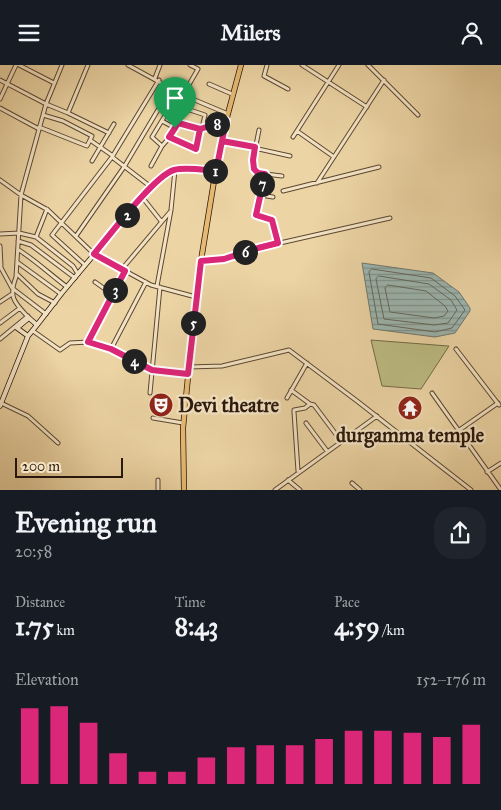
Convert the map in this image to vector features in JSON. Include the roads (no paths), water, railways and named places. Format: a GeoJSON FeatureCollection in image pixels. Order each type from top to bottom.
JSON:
{"type":"FeatureCollection","features":[{"type":"Feature","properties":{"kind":"main road"},"geometry":{"type":"LineString","coordinates":[[184,490],[183,423],[196,297],[216,171],[232,94],[241,65]]}},
{"type":"Feature","properties":{"kind":"street"},"geometry":{"type":"LineString","coordinates":[[0,99],[17,65],[54,83]]}},
{"type":"Feature","properties":{"kind":"street"},"geometry":{"type":"LineString","coordinates":[[38,325],[15,301],[12,288],[19,250],[21,195],[46,104],[62,65]]}},
{"type":"Feature","properties":{"kind":"street"},"geometry":{"type":"LineString","coordinates":[[68,113],[88,65]]}},
{"type":"Feature","properties":{"kind":"street"},"geometry":{"type":"LineString","coordinates":[[128,65],[159,80],[183,95],[228,114]]}},
{"type":"Feature","properties":{"kind":"street"},"geometry":{"type":"LineString","coordinates":[[154,78],[160,65]]}},
{"type":"Feature","properties":{"kind":"street"},"geometry":{"type":"LineString","coordinates":[[183,95],[198,69],[190,65]]}},
{"type":"Feature","properties":{"kind":"street"},"geometry":{"type":"LineString","coordinates":[[267,65],[264,76],[288,89]]}},
{"type":"Feature","properties":{"kind":"street"},"geometry":{"type":"LineString","coordinates":[[302,65],[367,107]]}},
{"type":"Feature","properties":{"kind":"street"},"geometry":{"type":"LineString","coordinates":[[293,137],[339,65]]}},
{"type":"Feature","properties":{"kind":"street"},"geometry":{"type":"LineString","coordinates":[[368,65],[418,115]]}},
{"type":"Feature","properties":{"kind":"street"},"geometry":{"type":"LineString","coordinates":[[0,79],[46,104],[109,133]]}},
{"type":"Feature","properties":{"kind":"street"},"geometry":{"type":"LineString","coordinates":[[85,265],[52,235],[112,157],[159,80]]}},
{"type":"Feature","properties":{"kind":"street"},"geometry":{"type":"LineString","coordinates":[[317,183],[384,80]]}},
{"type":"Feature","properties":{"kind":"street"},"geometry":{"type":"LineString","coordinates":[[209,84],[232,94]]}},
{"type":"Feature","properties":{"kind":"street"},"geometry":{"type":"LineString","coordinates":[[76,236],[124,167],[171,88]]}},
{"type":"Feature","properties":{"kind":"street"},"geometry":{"type":"LineString","coordinates":[[162,146],[152,137],[172,104],[205,115],[196,149],[169,137]]}},
{"type":"Feature","properties":{"kind":"street"},"geometry":{"type":"LineString","coordinates":[[0,108],[39,128],[87,146],[92,136],[63,121],[43,115]]}},
{"type":"Feature","properties":{"kind":"street"},"geometry":{"type":"LineString","coordinates":[[151,166],[178,123],[185,108]]}},
{"type":"Feature","properties":{"kind":"street"},"geometry":{"type":"LineString","coordinates":[[162,121],[175,128]]}},
{"type":"Feature","properties":{"kind":"street"},"geometry":{"type":"LineString","coordinates":[[178,123],[200,129],[226,121]]}},
{"type":"Feature","properties":{"kind":"street"},"geometry":{"type":"LineString","coordinates":[[92,161],[114,125]]}},
{"type":"Feature","properties":{"kind":"street"},"geometry":{"type":"LineString","coordinates":[[259,130],[253,160],[254,169],[258,173],[282,176]]}},
{"type":"Feature","properties":{"kind":"street"},"geometry":{"type":"LineString","coordinates":[[297,131],[334,157]]}},
{"type":"Feature","properties":{"kind":"street"},"geometry":{"type":"LineString","coordinates":[[90,140],[151,187]]}},
{"type":"Feature","properties":{"kind":"street"},"geometry":{"type":"LineString","coordinates":[[222,141],[290,156]]}},
{"type":"Feature","properties":{"kind":"street"},"geometry":{"type":"LineString","coordinates":[[283,191],[379,167]]}},
{"type":"Feature","properties":{"kind":"street"},"geometry":{"type":"LineString","coordinates":[[58,443],[28,417],[0,405],[28,336],[94,254],[165,173],[175,170],[216,171]]}},
{"type":"Feature","properties":{"kind":"street"},"geometry":{"type":"LineString","coordinates":[[150,393],[158,287],[175,170]]}},
{"type":"Feature","properties":{"kind":"street"},"geometry":{"type":"LineString","coordinates":[[265,174],[256,215],[272,220],[278,243]]}},
{"type":"Feature","properties":{"kind":"street"},"geometry":{"type":"LineString","coordinates":[[0,180],[21,195],[47,209],[94,254],[146,282],[196,297]]}},
{"type":"Feature","properties":{"kind":"street"},"geometry":{"type":"LineString","coordinates":[[260,195],[273,197]]}},
{"type":"Feature","properties":{"kind":"street"},"geometry":{"type":"LineString","coordinates":[[142,197],[162,221]]}},
{"type":"Feature","properties":{"kind":"street"},"geometry":{"type":"LineString","coordinates":[[36,237],[47,209]]}},
{"type":"Feature","properties":{"kind":"street"},"geometry":{"type":"LineString","coordinates":[[88,342],[124,270],[170,211]]}},
{"type":"Feature","properties":{"kind":"street"},"geometry":{"type":"LineString","coordinates":[[201,261],[224,259],[278,243],[390,218]]}},
{"type":"Feature","properties":{"kind":"street"},"geometry":{"type":"LineString","coordinates":[[0,233],[19,233],[36,237],[73,266],[76,276]]}},
{"type":"Feature","properties":{"kind":"street"},"geometry":{"type":"LineString","coordinates":[[18,241],[31,245],[76,276]]}},
{"type":"Feature","properties":{"kind":"street"},"geometry":{"type":"LineString","coordinates":[[0,246],[1,268],[12,288],[46,314]]}},
{"type":"Feature","properties":{"kind":"street"},"geometry":{"type":"LineString","coordinates":[[19,250],[34,259],[47,272],[67,287]]}},
{"type":"Feature","properties":{"kind":"street"},"geometry":{"type":"LineString","coordinates":[[17,261],[61,294]]}},
{"type":"Feature","properties":{"kind":"street"},"geometry":{"type":"LineString","coordinates":[[16,274],[38,294],[55,303]]}},
{"type":"Feature","properties":{"kind":"street"},"geometry":{"type":"LineString","coordinates":[[95,282],[112,294]]}},
{"type":"Feature","properties":{"kind":"street"},"geometry":{"type":"LineString","coordinates":[[111,349],[146,282]]}},
{"type":"Feature","properties":{"kind":"street"},"geometry":{"type":"LineString","coordinates":[[0,301],[12,293]]}},
{"type":"Feature","properties":{"kind":"street"},"geometry":{"type":"LineString","coordinates":[[0,323],[20,308]]}},
{"type":"Feature","properties":{"kind":"street"},"geometry":{"type":"LineString","coordinates":[[28,336],[17,328],[29,317]]}},
{"type":"Feature","properties":{"kind":"street"},"geometry":{"type":"LineString","coordinates":[[0,339],[29,317]]}},
{"type":"Feature","properties":{"kind":"street"},"geometry":{"type":"LineString","coordinates":[[33,331],[60,350],[70,343],[88,342],[111,349],[152,370],[188,374]]}},
{"type":"Feature","properties":{"kind":"street"},"geometry":{"type":"LineString","coordinates":[[456,349],[500,405],[458,431]]}},
{"type":"Feature","properties":{"kind":"street"},"geometry":{"type":"LineString","coordinates":[[189,367],[222,366],[289,350],[377,415],[471,490]]}},
{"type":"Feature","properties":{"kind":"street"},"geometry":{"type":"LineString","coordinates":[[287,398],[306,363]]}},
{"type":"Feature","properties":{"kind":"street"},"geometry":{"type":"LineString","coordinates":[[291,390],[314,405],[341,441]]}},
{"type":"Feature","properties":{"kind":"street"},"geometry":{"type":"LineString","coordinates":[[432,393],[501,490]]}},
{"type":"Feature","properties":{"kind":"street"},"geometry":{"type":"LineString","coordinates":[[298,472],[294,410],[305,408],[310,404]]}},
{"type":"Feature","properties":{"kind":"street"},"geometry":{"type":"LineString","coordinates":[[275,490],[377,415]]}},
{"type":"Feature","properties":{"kind":"street"},"geometry":{"type":"LineString","coordinates":[[153,419],[183,423]]}},
{"type":"Feature","properties":{"kind":"street"},"geometry":{"type":"LineString","coordinates":[[306,423],[327,451]]}},
{"type":"Feature","properties":{"kind":"street"},"geometry":{"type":"LineString","coordinates":[[487,472],[501,463]]}},
{"type":"Feature","properties":{"kind":"street"},"geometry":{"type":"LineString","coordinates":[[288,479],[300,490]]}},
{"type":"Feature","properties":{"kind":"street"},"geometry":{"type":"LineString","coordinates":[[158,480],[158,490]]}},
{"type":"Feature","properties":{"kind":"street"},"geometry":{"type":"LineString","coordinates":[[352,483],[360,490]]}},
{"type":"Feature","properties":{"kind":"water"},"geometry":{"type":"Polygon","coordinates":[[[362,263],[433,273],[459,292],[470,308],[470,311],[455,333],[435,337],[373,329],[362,263]]]}},
{"type":"Feature","properties":{"kind":"place","name":"Devi theatre"},"geometry":{"type":"Point","coordinates":[161,405]}},
{"type":"Feature","properties":{"kind":"place","name":"durgamma temple"},"geometry":{"type":"Point","coordinates":[410,408]}}]}
